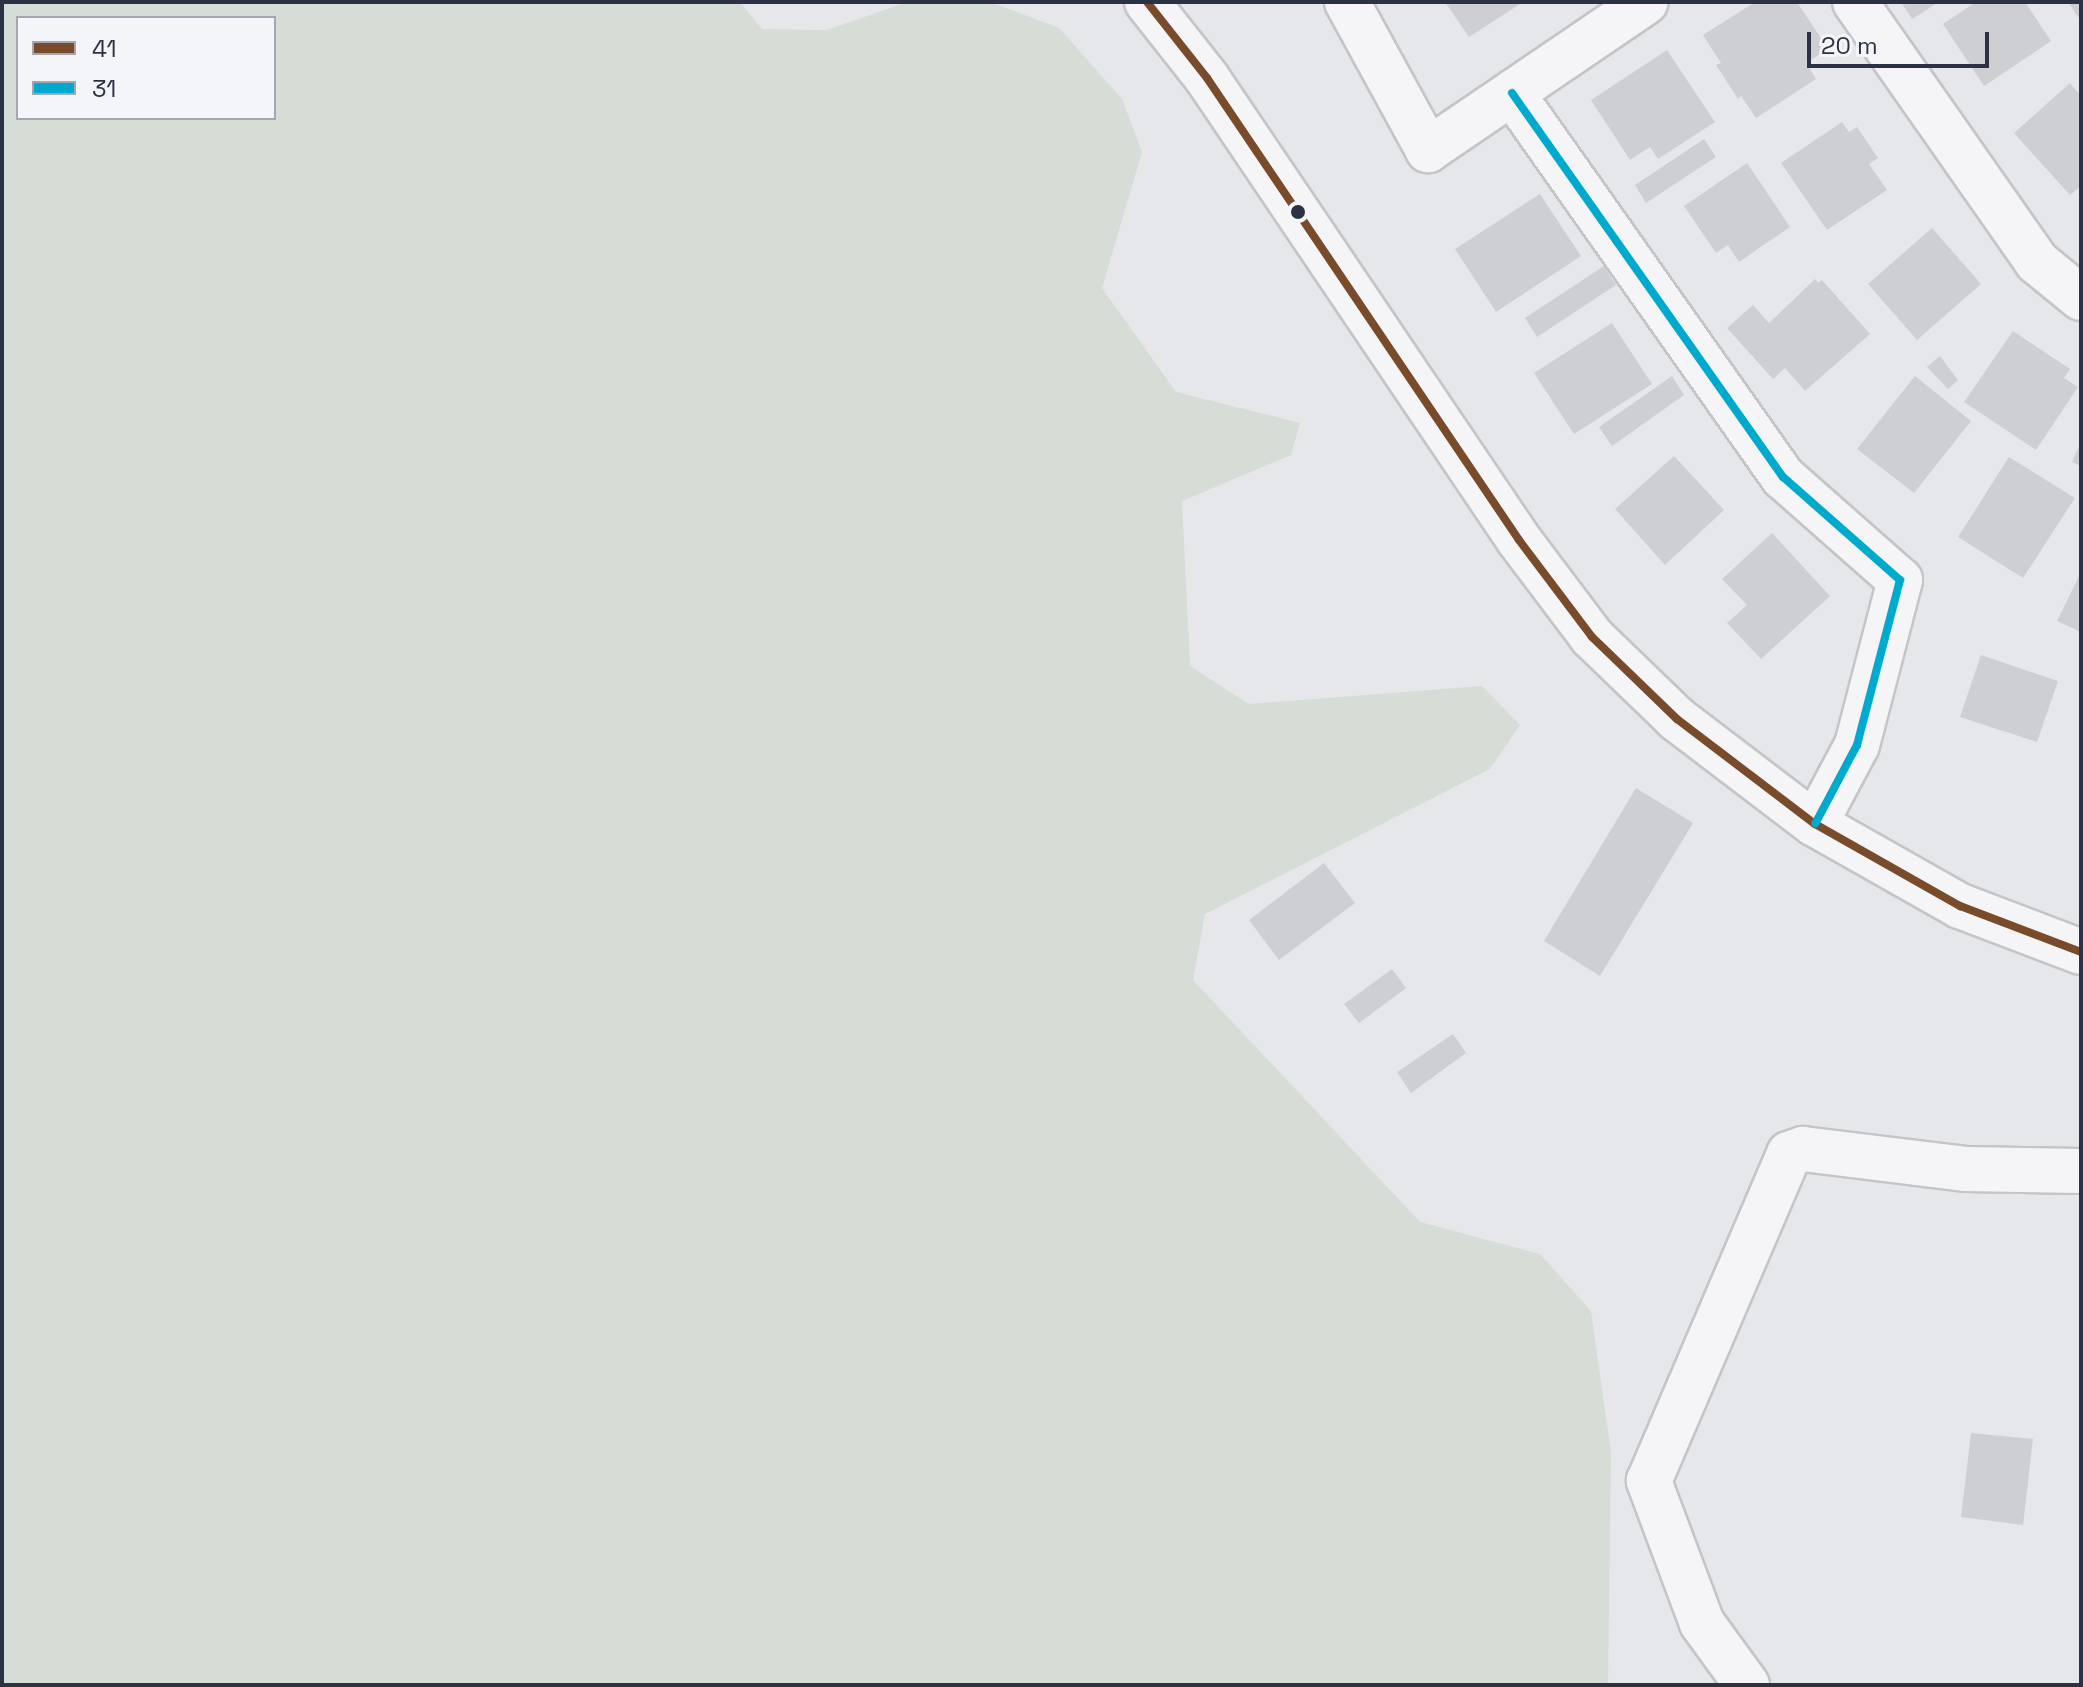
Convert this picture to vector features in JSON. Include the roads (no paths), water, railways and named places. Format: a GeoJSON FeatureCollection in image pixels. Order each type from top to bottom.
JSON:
{"type":"FeatureCollection","features":[{"type":"Feature","properties":{"kind":"street"},"geometry":{"type":"LineString","coordinates":[[1147,2],[1207,78],[1519,540],[1592,637],[1677,719],[1815,824],[1960,906],[2081,952]]}},
{"type":"Feature","properties":{"kind":"street"},"geometry":{"type":"LineString","coordinates":[[1347,2],[1428,150],[1646,2]]}},
{"type":"Feature","properties":{"kind":"street"},"geometry":{"type":"LineString","coordinates":[[1855,2],[2037,262],[2081,298]]}},
{"type":"Feature","properties":{"kind":"street"},"geometry":{"type":"LineString","coordinates":[[1512,93],[1783,477],[1900,580],[1857,745],[1815,824]]}},
{"type":"Feature","properties":{"kind":"street"},"geometry":{"type":"LineString","coordinates":[[1747,1685],[1702,1623],[1649,1481],[1789,1154],[1803,1149],[1965,1169],[2081,1171]]}}]}
